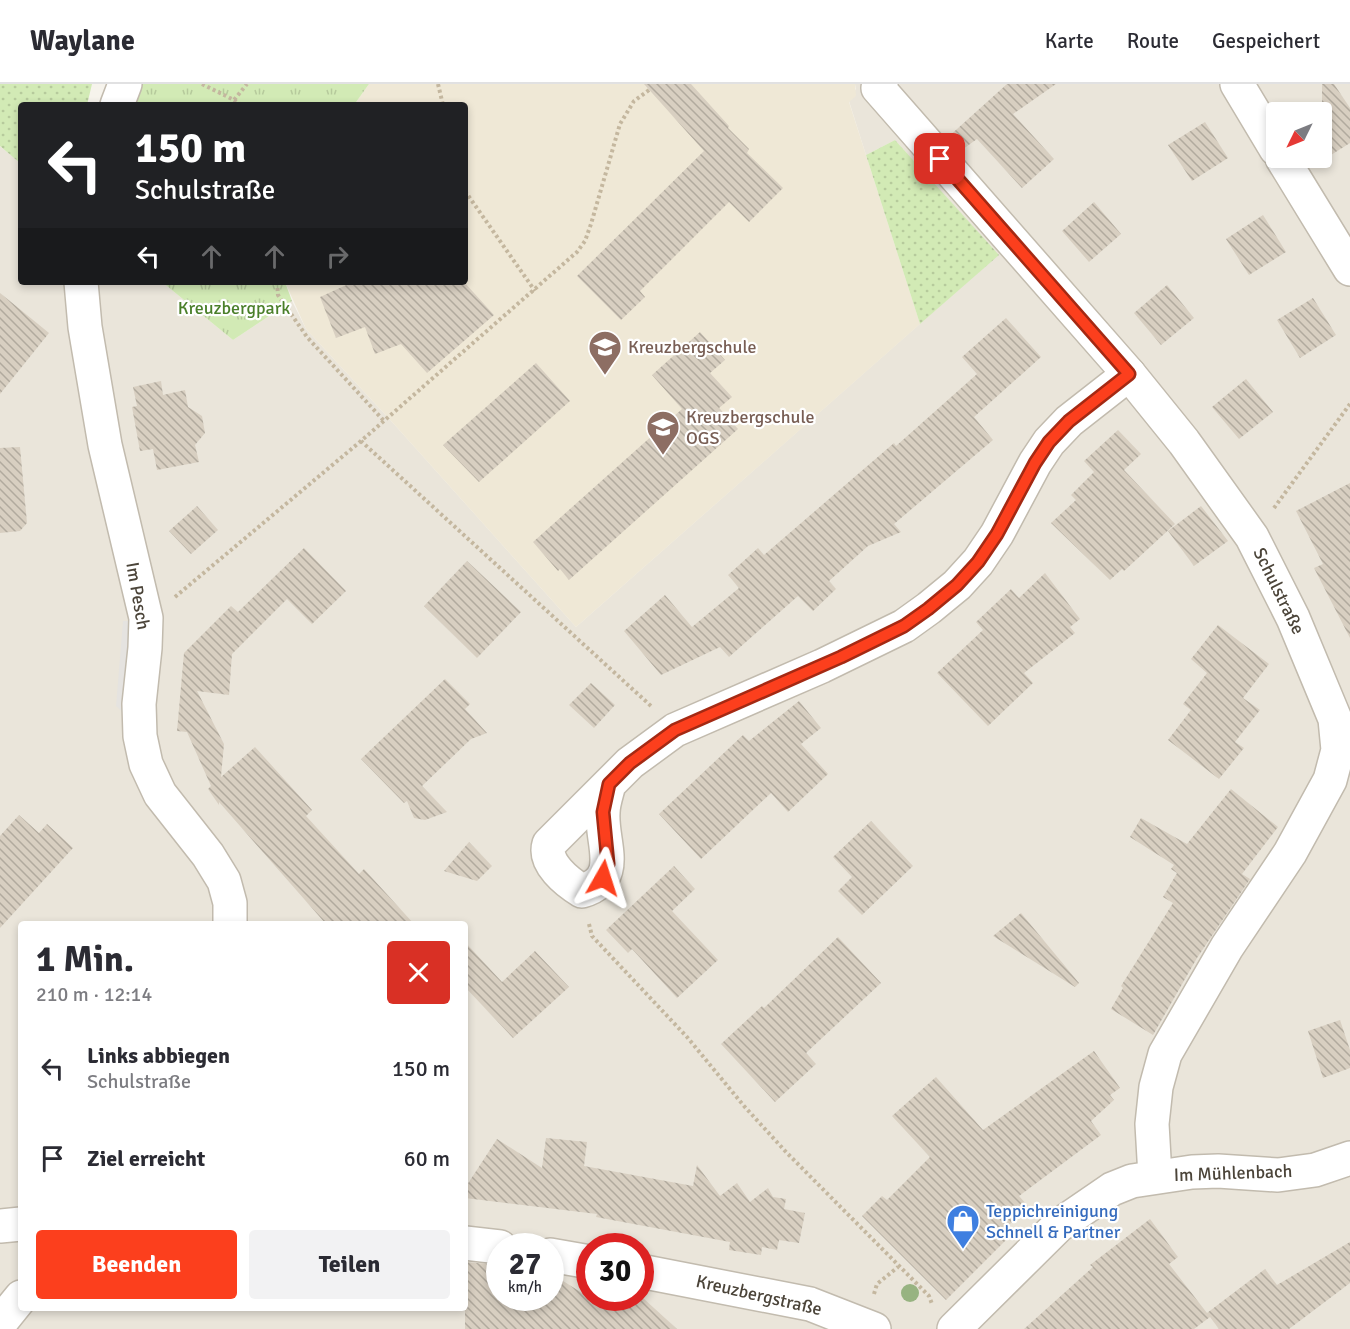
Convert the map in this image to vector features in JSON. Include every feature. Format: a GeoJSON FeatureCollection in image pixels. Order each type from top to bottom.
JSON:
{"type":"FeatureCollection","features":[{"type":"Feature","properties":{"kind":"street"},"geometry":{"type":"LineString","coordinates":[[118,102],[125,84]]}},
{"type":"Feature","properties":{"kind":"street"},"geometry":{"type":"LineString","coordinates":[[1237,84],[1266,132]]}},
{"type":"Feature","properties":{"kind":"street","name":"Schulstraße"},"geometry":{"type":"LineString","coordinates":[[878,85],[1129,374],[1184,442],[1252,537],[1293,618],[1335,719],[1338,750],[1330,780],[1290,853],[1227,947],[1165,1054],[1156,1087],[1152,1124],[1155,1176]]}},
{"type":"Feature","properties":{"kind":"street"},"geometry":{"type":"LineString","coordinates":[[1288,168],[1350,269]]}},
{"type":"Feature","properties":{"kind":"street","name":"Im Pesch"},"geometry":{"type":"LineString","coordinates":[[81,285],[85,327],[105,445],[146,618],[139,704],[140,736],[146,764],[160,794],[208,855],[224,881],[230,903],[230,921]]}},
{"type":"Feature","properties":{"kind":"street"},"geometry":{"type":"LineString","coordinates":[[609,784],[630,763],[675,730],[841,657],[904,626],[928,609],[957,585],[984,553],[1049,442],[1069,421],[1129,374]]}},
{"type":"Feature","properties":{"kind":"street","name":"Im Mühlenbach"},"geometry":{"type":"LineString","coordinates":[[944,1318],[1058,1227],[1112,1189],[1132,1181],[1155,1176],[1218,1171],[1278,1175],[1315,1170],[1350,1158]]}},
{"type":"Feature","properties":{"kind":"street"},"geometry":{"type":"LineString","coordinates":[[0,1226],[18,1224]]}},
{"type":"Feature","properties":{"kind":"street"},"geometry":{"type":"LineString","coordinates":[[468,1243],[486,1245]]}},
{"type":"Feature","properties":{"kind":"street","name":"Kreuzbergstraße"},"geometry":{"type":"LineString","coordinates":[[654,1273],[810,1304],[874,1329]]}},
{"type":"Feature","properties":{"kind":"street"},"geometry":{"type":"LineString","coordinates":[[0,1323],[18,1301]]}},
{"type":"Feature","properties":{"kind":"path"},"geometry":{"type":"LineString","coordinates":[[202,84],[237,102]]}},
{"type":"Feature","properties":{"kind":"path"},"geometry":{"type":"LineString","coordinates":[[234,100],[247,84]]}},
{"type":"Feature","properties":{"kind":"path"},"geometry":{"type":"LineString","coordinates":[[438,84],[442,102]]}},
{"type":"Feature","properties":{"kind":"path"},"geometry":{"type":"LineString","coordinates":[[146,618],[175,597],[385,422],[577,252],[585,241],[620,124],[634,101],[649,90]]}},
{"type":"Feature","properties":{"kind":"path"},"geometry":{"type":"LineString","coordinates":[[468,195],[535,291]]}},
{"type":"Feature","properties":{"kind":"path"},"geometry":{"type":"LineString","coordinates":[[277,285],[278,296],[308,337],[385,422]]}},
{"type":"Feature","properties":{"kind":"path"},"geometry":{"type":"LineString","coordinates":[[1252,537],[1350,404]]}},
{"type":"Feature","properties":{"kind":"path"},"geometry":{"type":"LineString","coordinates":[[361,441],[651,706]]}},
{"type":"Feature","properties":{"kind":"path"},"geometry":{"type":"LineString","coordinates":[[592,936],[687,1037],[758,1122],[929,1296],[944,1318]]}},
{"type":"Feature","properties":{"kind":"shaded area","name":"Kreuzbergschule"},"geometry":{"type":"Polygon","coordinates":[[[369,84],[855,84],[856,96],[849,102],[920,324],[576,627],[306,329],[286,285],[468,285],[468,102],[356,102],[369,84]]]}},
{"type":"Feature","properties":{"kind":"shaded area"},"geometry":{"type":"Polygon","coordinates":[[[855,84],[1350,84],[1350,1329],[0,1329],[0,146],[18,161],[18,285],[166,285],[233,340],[292,301],[306,329],[576,627],[998,255],[895,140],[866,155],[849,101],[856,89],[855,84]]]}},
{"type":"Feature","properties":{"kind":"shaded area"},"geometry":{"type":"Polygon","coordinates":[[[123,621],[133,621],[126,715],[116,706],[123,621]]]}},
{"type":"Feature","properties":{"kind":"green space"},"geometry":{"type":"Polygon","coordinates":[[[0,84],[92,84],[88,102],[18,102],[18,161],[0,146],[0,84]]]}},
{"type":"Feature","properties":{"kind":"green space"},"geometry":{"type":"Polygon","coordinates":[[[142,84],[369,84],[356,102],[136,102],[142,84]]]}},
{"type":"Feature","properties":{"kind":"green space"},"geometry":{"type":"Polygon","coordinates":[[[895,140],[999,255],[920,324],[866,155],[895,140]]]}},
{"type":"Feature","properties":{"kind":"green space","name":"Kreuzbergpark"},"geometry":{"type":"Polygon","coordinates":[[[166,285],[286,285],[292,301],[233,340],[166,285]]]}},
{"type":"Feature","properties":{"kind":"building","name":"Kreuzbergschule"},"geometry":{"type":"Polygon","coordinates":[[[644,84],[691,84],[749,149],[747,153],[783,188],[749,222],[729,202],[640,291],[645,297],[621,320],[577,276],[704,151],[644,84]]]}},
{"type":"Feature","properties":{"kind":"building"},"geometry":{"type":"Polygon","coordinates":[[[1007,84],[1056,84],[1013,114],[1054,159],[1022,188],[977,139],[959,152],[947,138],[1007,84]]]}},
{"type":"Feature","properties":{"kind":"building"},"geometry":{"type":"Polygon","coordinates":[[[1322,84],[1334,84],[1350,108],[1350,143],[1332,154],[1332,102],[1322,102],[1322,84]]]}},
{"type":"Feature","properties":{"kind":"building"},"geometry":{"type":"Polygon","coordinates":[[[1205,122],[1228,158],[1192,181],[1168,145],[1205,122]]]}},
{"type":"Feature","properties":{"kind":"building"},"geometry":{"type":"Polygon","coordinates":[[[1094,202],[1121,234],[1089,262],[1062,231],[1094,202]]]}},
{"type":"Feature","properties":{"kind":"building"},"geometry":{"type":"Polygon","coordinates":[[[1263,215],[1286,252],[1249,275],[1226,239],[1263,215]]]}},
{"type":"Feature","properties":{"kind":"building"},"geometry":{"type":"Polygon","coordinates":[[[346,285],[467,285],[494,315],[427,373],[401,344],[375,354],[365,327],[336,338],[320,297],[346,285]]]}},
{"type":"Feature","properties":{"kind":"building"},"geometry":{"type":"Polygon","coordinates":[[[1167,285],[1194,318],[1161,345],[1134,313],[1167,285]]]}},
{"type":"Feature","properties":{"kind":"building"},"geometry":{"type":"Polygon","coordinates":[[[0,293],[49,333],[0,394],[0,293]]]}},
{"type":"Feature","properties":{"kind":"building"},"geometry":{"type":"Polygon","coordinates":[[[1313,298],[1336,335],[1300,358],[1277,320],[1313,298]]]}},
{"type":"Feature","properties":{"kind":"building"},"geometry":{"type":"Polygon","coordinates":[[[1006,318],[1041,357],[974,417],[993,440],[894,524],[901,532],[868,546],[829,581],[836,589],[813,611],[798,596],[729,657],[720,647],[661,675],[624,631],[665,595],[692,627],[739,588],[728,575],[758,548],[764,555],[894,443],[896,446],[977,374],[962,357],[1006,318]]]}},
{"type":"Feature","properties":{"kind":"building","name":"Kreuzbergschule OGS"},"geometry":{"type":"Polygon","coordinates":[[[700,332],[725,360],[710,373],[732,397],[719,408],[738,429],[569,580],[533,542],[682,409],[652,375],[700,332]]]}},
{"type":"Feature","properties":{"kind":"building"},"geometry":{"type":"Polygon","coordinates":[[[536,363],[570,401],[479,482],[443,445],[536,363]]]}},
{"type":"Feature","properties":{"kind":"building"},"geometry":{"type":"Polygon","coordinates":[[[1246,379],[1273,412],[1239,439],[1212,407],[1246,379]]]}},
{"type":"Feature","properties":{"kind":"building"},"geometry":{"type":"Polygon","coordinates":[[[161,381],[163,395],[185,390],[188,407],[202,416],[205,433],[195,445],[199,462],[157,470],[153,449],[140,451],[132,407],[137,406],[133,387],[161,381]]]}},
{"type":"Feature","properties":{"kind":"building"},"geometry":{"type":"Polygon","coordinates":[[[1118,430],[1141,454],[1124,470],[1175,524],[1124,571],[1122,569],[1110,580],[1051,523],[1076,500],[1071,495],[1094,472],[1084,461],[1118,430]]]}},
{"type":"Feature","properties":{"kind":"building"},"geometry":{"type":"Polygon","coordinates":[[[20,447],[27,523],[20,531],[0,533],[0,448],[20,447]]]}},
{"type":"Feature","properties":{"kind":"building"},"geometry":{"type":"Polygon","coordinates":[[[1350,483],[1350,638],[1314,568],[1323,564],[1296,511],[1350,483]]]}},
{"type":"Feature","properties":{"kind":"building"},"geometry":{"type":"Polygon","coordinates":[[[197,506],[218,530],[191,554],[169,531],[197,506]]]}},
{"type":"Feature","properties":{"kind":"building"},"geometry":{"type":"Polygon","coordinates":[[[1201,506],[1228,541],[1194,566],[1168,531],[1201,506]]]}},
{"type":"Feature","properties":{"kind":"building"},"geometry":{"type":"Polygon","coordinates":[[[304,548],[346,591],[312,624],[287,599],[232,654],[229,695],[197,691],[224,744],[221,777],[255,747],[312,810],[306,816],[359,874],[364,869],[411,921],[323,921],[219,802],[219,805],[208,789],[211,786],[187,732],[177,731],[184,653],[231,606],[238,612],[304,548]]]}},
{"type":"Feature","properties":{"kind":"building"},"geometry":{"type":"Polygon","coordinates":[[[467,561],[521,612],[477,658],[424,606],[467,561]]]}},
{"type":"Feature","properties":{"kind":"building"},"geometry":{"type":"Polygon","coordinates":[[[1045,573],[1080,619],[1070,627],[1075,633],[1024,673],[1033,683],[988,726],[937,673],[983,630],[976,622],[1011,589],[1019,598],[1045,573]]]}},
{"type":"Feature","properties":{"kind":"building"},"geometry":{"type":"Polygon","coordinates":[[[1218,625],[1269,664],[1243,698],[1260,710],[1235,742],[1244,748],[1219,779],[1168,740],[1191,710],[1183,704],[1207,673],[1191,659],[1218,625]]]}},
{"type":"Feature","properties":{"kind":"building"},"geometry":{"type":"Polygon","coordinates":[[[445,679],[470,704],[465,709],[487,733],[471,739],[422,786],[447,812],[425,820],[414,818],[407,801],[404,803],[361,759],[445,679]]]}},
{"type":"Feature","properties":{"kind":"building"},"geometry":{"type":"Polygon","coordinates":[[[591,683],[615,705],[594,728],[569,705],[591,683]]]}},
{"type":"Feature","properties":{"kind":"building"},"geometry":{"type":"Polygon","coordinates":[[[799,701],[821,728],[801,744],[828,774],[788,812],[771,793],[701,859],[659,814],[743,735],[749,741],[799,701]]]}},
{"type":"Feature","properties":{"kind":"building"},"geometry":{"type":"Polygon","coordinates":[[[1231,789],[1278,827],[1242,874],[1250,879],[1197,958],[1153,1035],[1111,1009],[1123,988],[1121,986],[1173,903],[1163,897],[1177,873],[1171,869],[1174,865],[1130,837],[1141,818],[1187,844],[1231,789]]]}},
{"type":"Feature","properties":{"kind":"building"},"geometry":{"type":"Polygon","coordinates":[[[19,815],[39,833],[47,824],[73,848],[0,928],[0,836],[19,815]]]}},
{"type":"Feature","properties":{"kind":"building"},"geometry":{"type":"Polygon","coordinates":[[[871,821],[913,866],[862,915],[838,891],[852,877],[833,857],[871,821]]]}},
{"type":"Feature","properties":{"kind":"building"},"geometry":{"type":"Polygon","coordinates":[[[469,842],[492,866],[477,881],[444,871],[469,842]]]}},
{"type":"Feature","properties":{"kind":"building"},"geometry":{"type":"Polygon","coordinates":[[[674,866],[695,889],[672,911],[718,960],[677,998],[632,949],[628,953],[606,930],[674,866]]]}},
{"type":"Feature","properties":{"kind":"building"},"geometry":{"type":"Polygon","coordinates":[[[1021,913],[1079,983],[1075,987],[993,936],[1021,913]]]}},
{"type":"Feature","properties":{"kind":"building"},"geometry":{"type":"Polygon","coordinates":[[[838,937],[881,983],[806,1053],[816,1064],[775,1102],[721,1044],[762,1006],[764,1008],[838,937]]]}},
{"type":"Feature","properties":{"kind":"building"},"geometry":{"type":"Polygon","coordinates":[[[468,945],[502,982],[535,951],[569,987],[513,1038],[468,990],[468,945]]]}},
{"type":"Feature","properties":{"kind":"building"},"geometry":{"type":"Polygon","coordinates":[[[1340,1020],[1350,1050],[1350,1068],[1323,1078],[1308,1031],[1340,1020]]]}},
{"type":"Feature","properties":{"kind":"building"},"geometry":{"type":"Polygon","coordinates":[[[1094,1051],[1120,1088],[1110,1095],[1114,1100],[1091,1121],[1101,1135],[1019,1196],[1028,1206],[1001,1233],[1007,1239],[946,1300],[862,1216],[882,1196],[887,1200],[930,1157],[892,1116],[936,1077],[983,1130],[1094,1051]]]}},
{"type":"Feature","properties":{"kind":"building"},"geometry":{"type":"Polygon","coordinates":[[[546,1138],[587,1142],[584,1166],[693,1186],[697,1165],[720,1196],[737,1183],[750,1202],[768,1188],[773,1197],[786,1199],[784,1209],[805,1213],[799,1243],[779,1240],[777,1250],[762,1247],[761,1255],[729,1250],[730,1242],[596,1217],[597,1214],[468,1198],[468,1183],[497,1139],[542,1168],[546,1138]]]}},
{"type":"Feature","properties":{"kind":"building"},"geometry":{"type":"Polygon","coordinates":[[[1150,1219],[1178,1257],[1169,1264],[1207,1313],[1265,1269],[1277,1285],[1350,1242],[1350,1283],[1289,1329],[1219,1329],[1210,1317],[1194,1329],[1024,1329],[1093,1267],[1090,1265],[1150,1219]]]}},
{"type":"Feature","properties":{"kind":"building"},"geometry":{"type":"Polygon","coordinates":[[[468,1262],[486,1264],[486,1311],[564,1311],[564,1282],[576,1289],[576,1311],[654,1311],[654,1308],[677,1329],[465,1329],[465,1311],[468,1311],[468,1262]]]}},
{"type":"Feature","properties":{"kind":"place","name":"Kreuzbergschule"},"geometry":{"type":"Point","coordinates":[605,376]}},
{"type":"Feature","properties":{"kind":"place","name":"Kreuzbergschule OGS"},"geometry":{"type":"Point","coordinates":[663,456]}},
{"type":"Feature","properties":{"kind":"place","name":"Teppichreinigung Schnell & Partner"},"geometry":{"type":"Point","coordinates":[963,1250]}},
{"type":"Feature","properties":{"kind":"route"},"geometry":{"type":"LineString","coordinates":[[603,878],[608,864],[603,812],[609,784],[630,763],[675,730],[841,657],[904,626],[928,609],[957,585],[978,562],[997,534],[1035,463],[1049,442],[1069,421],[1129,374],[940,159]]}}]}
